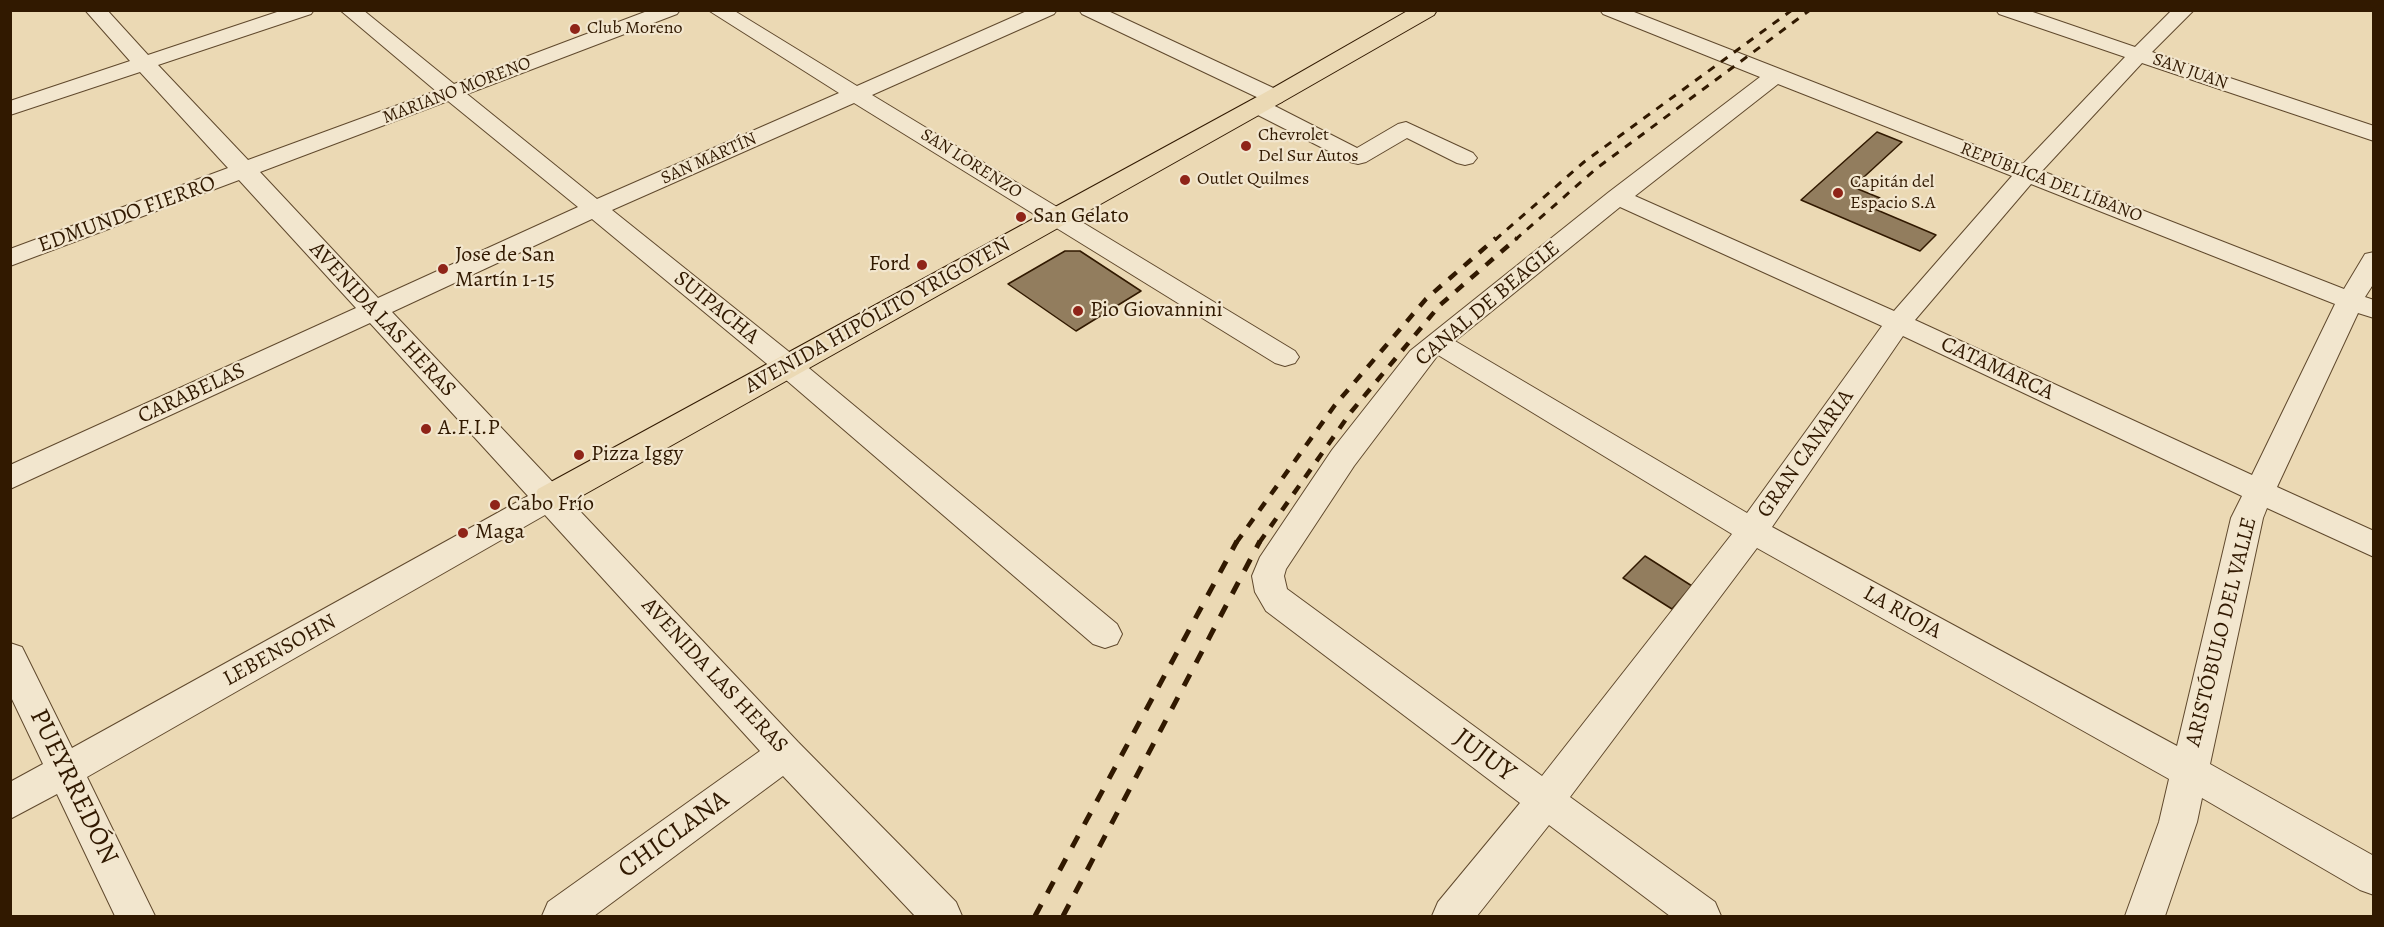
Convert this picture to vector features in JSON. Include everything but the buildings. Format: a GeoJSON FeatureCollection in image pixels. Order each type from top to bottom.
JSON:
{"type":"FeatureCollection","features":[{"type":"Feature","properties":{"kind":"main road","name":"AVENIDA HIPÓLITO YRIGOYEN"},"geometry":{"type":"LineString","coordinates":[[550,498],[1266,102],[1426,10]]}},
{"type":"Feature","properties":{"kind":"street","name":"AVENIDA LAS HERAS"},"geometry":{"type":"LineString","coordinates":[[95,10],[146,62],[373,311],[938,915]]}},
{"type":"Feature","properties":{"kind":"street"},"geometry":{"type":"LineString","coordinates":[[10,108],[304,10]]}},
{"type":"Feature","properties":{"kind":"street","name":"SUIPACHA"},"geometry":{"type":"LineString","coordinates":[[350,10],[788,366],[1105,634]]}},
{"type":"Feature","properties":{"kind":"street","name":"MARIANO MORENO"},"geometry":{"type":"LineString","coordinates":[[244,171],[670,10]]}},
{"type":"Feature","properties":{"kind":"street","name":"SAN LORENZO"},"geometry":{"type":"LineString","coordinates":[[718,10],[1285,357]]}},
{"type":"Feature","properties":{"kind":"street","name":"SAN MARTÍN"},"geometry":{"type":"LineString","coordinates":[[373,311],[594,210],[1047,10]]}},
{"type":"Feature","properties":{"kind":"street"},"geometry":{"type":"LineString","coordinates":[[1089,10],[1266,102],[1358,157],[1406,129],[1465,158]]}},
{"type":"Feature","properties":{"kind":"street","name":"REPÚBLICA DEL LÍBANO"},"geometry":{"type":"LineString","coordinates":[[1610,10],[2362,305]]}},
{"type":"Feature","properties":{"kind":"street","name":"SAN JUAN"},"geometry":{"type":"LineString","coordinates":[[2006,10],[2373,134]]}},
{"type":"Feature","properties":{"kind":"street","name":"GRAN CANARIA"},"geometry":{"type":"LineString","coordinates":[[1452,916],[1545,801],[1752,531],[1898,323],[2027,173],[2138,55],[2184,10]]}},
{"type":"Feature","properties":{"kind":"street","name":"CANAL DE BEAGLE"},"geometry":{"type":"LineString","coordinates":[[1270,592],[1268,576],[1271,566],[1343,458],[1420,357],[1618,197],[1776,75]]}},
{"type":"Feature","properties":{"kind":"street","name":"EDMUNDO FIERRO"},"geometry":{"type":"LineString","coordinates":[[10,258],[244,171]]}},
{"type":"Feature","properties":{"kind":"street","name":"CATAMARCA"},"geometry":{"type":"LineString","coordinates":[[1618,197],[1898,323],[2373,545]]}},
{"type":"Feature","properties":{"kind":"street","name":"ARISTÓBULO DEL VALLE"},"geometry":{"type":"LineString","coordinates":[[2145,916],[2178,822],[2247,518],[2362,305],[2373,260]]}},
{"type":"Feature","properties":{"kind":"street","name":"CARABELAS"},"geometry":{"type":"LineString","coordinates":[[10,478],[373,311]]}},
{"type":"Feature","properties":{"kind":"street","name":"LA RIOJA"},"geometry":{"type":"LineString","coordinates":[[1436,342],[1752,531],[2189,771],[2373,877]]}},
{"type":"Feature","properties":{"kind":"street","name":"LEBENSOHN"},"geometry":{"type":"LineString","coordinates":[[10,802],[550,498]]}},
{"type":"Feature","properties":{"kind":"street","name":"JUJUY"},"geometry":{"type":"LineString","coordinates":[[1270,592],[1278,602],[1701,916]]}},
{"type":"Feature","properties":{"kind":"street","name":"PUEYRREDÓN"},"geometry":{"type":"LineString","coordinates":[[10,657],[135,916]]}},
{"type":"Feature","properties":{"kind":"street","name":"CHICLANA"},"geometry":{"type":"LineString","coordinates":[[562,916],[785,753]]}},
{"type":"Feature","properties":{"kind":"railway"},"geometry":{"type":"LineString","coordinates":[[1495,240],[1584,162],[1792,10]]}},
{"type":"Feature","properties":{"kind":"railway"},"geometry":{"type":"LineString","coordinates":[[1515,240],[1597,168],[1810,10]]}},
{"type":"Feature","properties":{"kind":"railway"},"geometry":{"type":"LineString","coordinates":[[1236,543],[1335,405],[1426,299],[1496,238]]}},
{"type":"Feature","properties":{"kind":"railway"},"geometry":{"type":"LineString","coordinates":[[1259,543],[1351,412],[1440,305],[1517,238]]}},
{"type":"Feature","properties":{"kind":"railway"},"geometry":{"type":"LineString","coordinates":[[1035,916],[1237,541]]}},
{"type":"Feature","properties":{"kind":"railway"},"geometry":{"type":"LineString","coordinates":[[1063,916],[1260,541]]}},
{"type":"Feature","properties":{"kind":"place","name":"Club Moreno"},"geometry":{"type":"Point","coordinates":[575,29]}},
{"type":"Feature","properties":{"kind":"place","name":"Chevrolet Del Sur Autos"},"geometry":{"type":"Point","coordinates":[1246,146]}},
{"type":"Feature","properties":{"kind":"place","name":"Outlet Quilmes"},"geometry":{"type":"Point","coordinates":[1185,180]}},
{"type":"Feature","properties":{"kind":"place","name":"Capitán del Espacio S.A"},"geometry":{"type":"Point","coordinates":[1838,193]}},
{"type":"Feature","properties":{"kind":"place","name":"San Gelato"},"geometry":{"type":"Point","coordinates":[1021,217]}},
{"type":"Feature","properties":{"kind":"place","name":"Ford"},"geometry":{"type":"Point","coordinates":[922,265]}},
{"type":"Feature","properties":{"kind":"place","name":"Jose de San Martín 1-15"},"geometry":{"type":"Point","coordinates":[443,269]}},
{"type":"Feature","properties":{"kind":"place","name":"Pio Giovannini"},"geometry":{"type":"Point","coordinates":[1078,311]}},
{"type":"Feature","properties":{"kind":"place","name":"A.F.I.P"},"geometry":{"type":"Point","coordinates":[426,429]}},
{"type":"Feature","properties":{"kind":"place","name":"Pizza Iggy"},"geometry":{"type":"Point","coordinates":[579,455]}},
{"type":"Feature","properties":{"kind":"place","name":"Cabo Frío"},"geometry":{"type":"Point","coordinates":[495,505]}},
{"type":"Feature","properties":{"kind":"place","name":"Maga"},"geometry":{"type":"Point","coordinates":[463,533]}}]}
